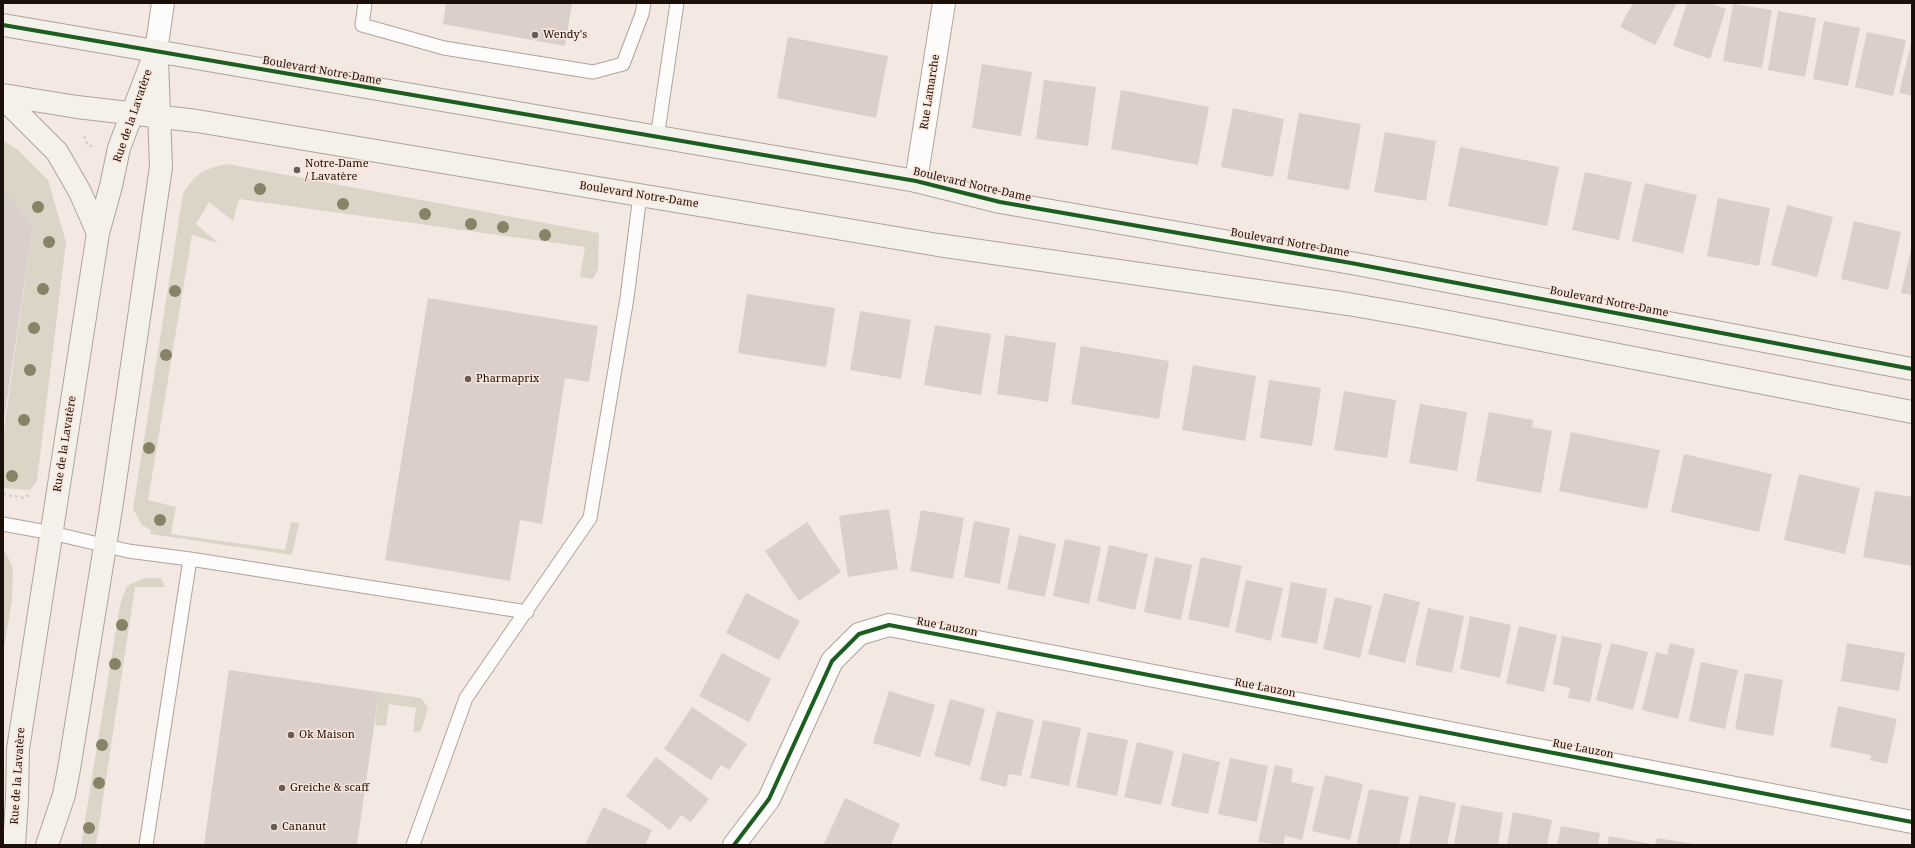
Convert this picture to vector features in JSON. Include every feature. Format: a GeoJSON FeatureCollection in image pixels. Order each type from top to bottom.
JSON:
{"type":"FeatureCollection","features":[{"type":"Feature","properties":{"kind":"street","name":"Rue de la Lavatère"},"geometry":{"type":"LineString","coordinates":[[47,845],[64,795],[69,769],[161,167],[156,51],[163,3]]}},
{"type":"Feature","properties":{"kind":"street","name":"Rue Lamarche"},"geometry":{"type":"LineString","coordinates":[[916,181],[944,3]]}},
{"type":"Feature","properties":{"kind":"street","name":"Boulevard Notre-Dame"},"geometry":{"type":"LineString","coordinates":[[3,25],[657,138],[916,181],[1000,202],[1320,257],[1912,369]]}},
{"type":"Feature","properties":{"kind":"street","name":"Rue de la Lavatère"},"geometry":{"type":"LineString","coordinates":[[14,845],[17,800],[10,757],[52,533],[98,233],[111,186],[119,148],[156,51]]}},
{"type":"Feature","properties":{"kind":"street","name":"Boulevard Notre-Dame"},"geometry":{"type":"LineString","coordinates":[[3,95],[77,107],[197,121],[938,245],[1348,304],[1428,318],[1912,412]]}},
{"type":"Feature","properties":{"kind":"street"},"geometry":{"type":"LineString","coordinates":[[3,98],[57,152],[80,192],[98,233]]}},
{"type":"Feature","properties":{"kind":"street","name":"Rue Lauzon"},"geometry":{"type":"LineString","coordinates":[[734,845],[769,799],[832,662],[859,634],[889,625],[1912,822]]}},
{"type":"Feature","properties":{"kind":"lane"},"geometry":{"type":"LineString","coordinates":[[365,3],[362,25],[444,48],[593,72],[623,64],[642,14],[644,3]]}},
{"type":"Feature","properties":{"kind":"lane"},"geometry":{"type":"LineString","coordinates":[[657,138],[677,3]]}},
{"type":"Feature","properties":{"kind":"lane"},"geometry":{"type":"LineString","coordinates":[[413,845],[466,698],[527,612],[590,518],[626,298],[640,196]]}},
{"type":"Feature","properties":{"kind":"lane"},"geometry":{"type":"LineString","coordinates":[[3,524],[52,533],[104,546],[527,612]]}},
{"type":"Feature","properties":{"kind":"lane"},"geometry":{"type":"LineString","coordinates":[[146,845],[190,559]]}},
{"type":"Feature","properties":{"kind":"path"},"geometry":{"type":"LineString","coordinates":[[3,494],[24,498],[35,492]]}},
{"type":"Feature","properties":{"kind":"shaded area"},"geometry":{"type":"Polygon","coordinates":[[[3,141],[17,149],[48,180],[66,242],[37,481],[30,490],[3,488],[3,436],[33,226],[3,187],[3,141]]]}},
{"type":"Feature","properties":{"kind":"shaded area"},"geometry":{"type":"Polygon","coordinates":[[[227,164],[599,233],[598,269],[593,279],[580,277],[585,247],[239,199],[233,221],[209,202],[196,224],[218,243],[192,235],[148,500],[176,507],[171,534],[285,550],[291,522],[299,523],[292,555],[150,534],[151,530],[142,525],[133,509],[183,194],[192,181],[201,173],[227,164]]]}},
{"type":"Feature","properties":{"kind":"shaded area"},"geometry":{"type":"Polygon","coordinates":[[[3,551],[5,551],[13,568],[12,600],[3,654],[3,551]]]}},
{"type":"Feature","properties":{"kind":"shaded area"},"geometry":{"type":"Polygon","coordinates":[[[144,578],[161,578],[165,587],[135,587],[96,845],[81,845],[120,605],[127,586],[144,578]]]}},
{"type":"Feature","properties":{"kind":"shaded area"},"geometry":{"type":"Polygon","coordinates":[[[379,692],[421,698],[428,708],[421,731],[413,732],[416,708],[389,704],[386,726],[375,725],[379,692]]]}},
{"type":"Feature","properties":{"kind":"building","name":"Wendy's"},"geometry":{"type":"Polygon","coordinates":[[[446,3],[572,3],[565,46],[443,24],[446,3]]]}},
{"type":"Feature","properties":{"kind":"building"},"geometry":{"type":"Polygon","coordinates":[[[1633,3],[1677,3],[1655,45],[1620,27],[1633,3]]]}},
{"type":"Feature","properties":{"kind":"building"},"geometry":{"type":"Polygon","coordinates":[[[1687,3],[1710,3],[1726,9],[1710,59],[1673,46],[1687,3]]]}},
{"type":"Feature","properties":{"kind":"building"},"geometry":{"type":"Polygon","coordinates":[[[1733,4],[1772,10],[1762,68],[1723,61],[1733,4]]]}},
{"type":"Feature","properties":{"kind":"building"},"geometry":{"type":"Polygon","coordinates":[[[1778,11],[1816,18],[1805,77],[1768,70],[1778,11]]]}},
{"type":"Feature","properties":{"kind":"building"},"geometry":{"type":"Polygon","coordinates":[[[1824,21],[1860,28],[1848,86],[1813,79],[1824,21]]]}},
{"type":"Feature","properties":{"kind":"building"},"geometry":{"type":"Polygon","coordinates":[[[1867,32],[1906,40],[1893,96],[1855,87],[1867,32]]]}},
{"type":"Feature","properties":{"kind":"building"},"geometry":{"type":"Polygon","coordinates":[[[788,37],[888,56],[876,118],[777,98],[788,37]]]}},
{"type":"Feature","properties":{"kind":"building"},"geometry":{"type":"Polygon","coordinates":[[[1912,44],[1912,96],[1899,93],[1912,44]]]}},
{"type":"Feature","properties":{"kind":"building"},"geometry":{"type":"Polygon","coordinates":[[[982,64],[1032,72],[1021,136],[972,128],[982,64]]]}},
{"type":"Feature","properties":{"kind":"building"},"geometry":{"type":"Polygon","coordinates":[[[1044,80],[1096,87],[1088,146],[1036,139],[1044,80]]]}},
{"type":"Feature","properties":{"kind":"building"},"geometry":{"type":"Polygon","coordinates":[[[1121,90],[1209,107],[1198,165],[1111,149],[1121,90]]]}},
{"type":"Feature","properties":{"kind":"building"},"geometry":{"type":"Polygon","coordinates":[[[1233,108],[1284,119],[1273,177],[1221,167],[1233,108]]]}},
{"type":"Feature","properties":{"kind":"building"},"geometry":{"type":"Polygon","coordinates":[[[1299,113],[1361,124],[1349,190],[1287,179],[1299,113]]]}},
{"type":"Feature","properties":{"kind":"building"},"geometry":{"type":"Polygon","coordinates":[[[1385,132],[1436,141],[1426,201],[1374,192],[1385,132]]]}},
{"type":"Feature","properties":{"kind":"building"},"geometry":{"type":"Polygon","coordinates":[[[1460,147],[1559,167],[1547,226],[1448,206],[1460,147]]]}},
{"type":"Feature","properties":{"kind":"building"},"geometry":{"type":"Polygon","coordinates":[[[1585,172],[1632,182],[1619,240],[1572,230],[1585,172]]]}},
{"type":"Feature","properties":{"kind":"building"},"geometry":{"type":"Polygon","coordinates":[[[1645,183],[1697,195],[1683,253],[1632,241],[1645,183]]]}},
{"type":"Feature","properties":{"kind":"building"},"geometry":{"type":"Polygon","coordinates":[[[3,187],[33,226],[4,420],[3,420],[3,187]]]}},
{"type":"Feature","properties":{"kind":"building"},"geometry":{"type":"Polygon","coordinates":[[[1718,198],[1770,208],[1759,266],[1707,256],[1718,198]]]}},
{"type":"Feature","properties":{"kind":"building"},"geometry":{"type":"Polygon","coordinates":[[[1787,205],[1833,217],[1817,277],[1771,265],[1787,205]]]}},
{"type":"Feature","properties":{"kind":"building"},"geometry":{"type":"Polygon","coordinates":[[[1854,221],[1901,232],[1888,290],[1841,279],[1854,221]]]}},
{"type":"Feature","properties":{"kind":"building"},"geometry":{"type":"Polygon","coordinates":[[[1912,245],[1912,295],[1901,293],[1912,245]]]}},
{"type":"Feature","properties":{"kind":"building"},"geometry":{"type":"Polygon","coordinates":[[[747,294],[835,308],[826,367],[738,353],[747,294]]]}},
{"type":"Feature","properties":{"kind":"building"},"geometry":{"type":"Polygon","coordinates":[[[428,298],[598,326],[589,382],[565,378],[542,524],[520,520],[510,581],[385,560],[428,298]]]}},
{"type":"Feature","properties":{"kind":"building"},"geometry":{"type":"Polygon","coordinates":[[[860,311],[911,320],[901,379],[850,370],[860,311]]]}},
{"type":"Feature","properties":{"kind":"building"},"geometry":{"type":"Polygon","coordinates":[[[935,325],[991,334],[981,395],[924,385],[935,325]]]}},
{"type":"Feature","properties":{"kind":"building"},"geometry":{"type":"Polygon","coordinates":[[[1005,335],[1056,343],[1048,402],[997,394],[1005,335]]]}},
{"type":"Feature","properties":{"kind":"building"},"geometry":{"type":"Polygon","coordinates":[[[1081,346],[1169,361],[1159,419],[1071,404],[1081,346]]]}},
{"type":"Feature","properties":{"kind":"building"},"geometry":{"type":"Polygon","coordinates":[[[1193,365],[1256,376],[1245,441],[1182,430],[1193,365]]]}},
{"type":"Feature","properties":{"kind":"building"},"geometry":{"type":"Polygon","coordinates":[[[1269,380],[1321,388],[1312,446],[1260,438],[1269,380]]]}},
{"type":"Feature","properties":{"kind":"building"},"geometry":{"type":"Polygon","coordinates":[[[1344,391],[1396,400],[1387,458],[1334,450],[1344,391]]]}},
{"type":"Feature","properties":{"kind":"building"},"geometry":{"type":"Polygon","coordinates":[[[1420,404],[1467,412],[1457,471],[1409,463],[1420,404]]]}},
{"type":"Feature","properties":{"kind":"building"},"geometry":{"type":"Polygon","coordinates":[[[1489,412],[1533,420],[1532,427],[1552,431],[1541,493],[1476,481],[1489,412]]]}},
{"type":"Feature","properties":{"kind":"building"},"geometry":{"type":"Polygon","coordinates":[[[1571,432],[1660,450],[1647,509],[1559,491],[1571,432]]]}},
{"type":"Feature","properties":{"kind":"building"},"geometry":{"type":"Polygon","coordinates":[[[1684,454],[1772,474],[1759,532],[1671,512],[1684,454]]]}},
{"type":"Feature","properties":{"kind":"building"},"geometry":{"type":"Polygon","coordinates":[[[1799,474],[1860,488],[1845,554],[1784,540],[1799,474]]]}},
{"type":"Feature","properties":{"kind":"building"},"geometry":{"type":"Polygon","coordinates":[[[1875,491],[1912,497],[1912,566],[1863,557],[1875,491]]]}},
{"type":"Feature","properties":{"kind":"building"},"geometry":{"type":"Polygon","coordinates":[[[889,509],[898,569],[848,577],[839,516],[889,509]]]}},
{"type":"Feature","properties":{"kind":"building"},"geometry":{"type":"Polygon","coordinates":[[[921,510],[964,518],[953,579],[910,571],[921,510]]]}},
{"type":"Feature","properties":{"kind":"building"},"geometry":{"type":"Polygon","coordinates":[[[974,521],[1010,528],[1000,584],[964,577],[974,521]]]}},
{"type":"Feature","properties":{"kind":"building"},"geometry":{"type":"Polygon","coordinates":[[[807,522],[841,572],[799,601],[765,551],[807,522]]]}},
{"type":"Feature","properties":{"kind":"building"},"geometry":{"type":"Polygon","coordinates":[[[1019,535],[1056,544],[1045,597],[1007,589],[1019,535]]]}},
{"type":"Feature","properties":{"kind":"building"},"geometry":{"type":"Polygon","coordinates":[[[1065,539],[1101,547],[1089,604],[1053,596],[1065,539]]]}},
{"type":"Feature","properties":{"kind":"building"},"geometry":{"type":"Polygon","coordinates":[[[1109,545],[1148,554],[1135,610],[1097,601],[1109,545]]]}},
{"type":"Feature","properties":{"kind":"building"},"geometry":{"type":"Polygon","coordinates":[[[1155,557],[1192,565],[1181,620],[1144,612],[1155,557]]]}},
{"type":"Feature","properties":{"kind":"building"},"geometry":{"type":"Polygon","coordinates":[[[1201,557],[1242,566],[1229,628],[1188,619],[1201,557]]]}},
{"type":"Feature","properties":{"kind":"building"},"geometry":{"type":"Polygon","coordinates":[[[1246,580],[1283,588],[1271,641],[1235,632],[1246,580]]]}},
{"type":"Feature","properties":{"kind":"building"},"geometry":{"type":"Polygon","coordinates":[[[1291,582],[1327,589],[1317,644],[1281,637],[1291,582]]]}},
{"type":"Feature","properties":{"kind":"building"},"geometry":{"type":"Polygon","coordinates":[[[746,593],[800,621],[779,660],[726,633],[746,593]]]}},
{"type":"Feature","properties":{"kind":"building"},"geometry":{"type":"Polygon","coordinates":[[[1384,593],[1420,602],[1405,663],[1368,654],[1384,593]]]}},
{"type":"Feature","properties":{"kind":"building"},"geometry":{"type":"Polygon","coordinates":[[[1335,597],[1372,606],[1360,658],[1323,649],[1335,597]]]}},
{"type":"Feature","properties":{"kind":"building"},"geometry":{"type":"Polygon","coordinates":[[[1428,608],[1464,616],[1452,673],[1415,665],[1428,608]]]}},
{"type":"Feature","properties":{"kind":"building"},"geometry":{"type":"Polygon","coordinates":[[[1470,616],[1511,625],[1500,678],[1460,669],[1470,616]]]}},
{"type":"Feature","properties":{"kind":"building"},"geometry":{"type":"Polygon","coordinates":[[[1519,626],[1557,635],[1544,692],[1506,683],[1519,626]]]}},
{"type":"Feature","properties":{"kind":"building"},"geometry":{"type":"Polygon","coordinates":[[[1562,636],[1602,644],[1590,702],[1568,698],[1570,688],[1553,684],[1562,636]]]}},
{"type":"Feature","properties":{"kind":"building"},"geometry":{"type":"Polygon","coordinates":[[[1611,643],[1648,652],[1633,710],[1596,700],[1611,643]]]}},
{"type":"Feature","properties":{"kind":"building"},"geometry":{"type":"Polygon","coordinates":[[[1670,643],[1695,649],[1678,719],[1642,710],[1656,652],[1667,655],[1670,643]]]}},
{"type":"Feature","properties":{"kind":"building"},"geometry":{"type":"Polygon","coordinates":[[[1847,643],[1905,653],[1899,691],[1841,681],[1847,643]]]}},
{"type":"Feature","properties":{"kind":"building"},"geometry":{"type":"Polygon","coordinates":[[[722,653],[771,679],[749,722],[699,696],[722,653]]]}},
{"type":"Feature","properties":{"kind":"building"},"geometry":{"type":"Polygon","coordinates":[[[1701,662],[1738,670],[1725,729],[1689,721],[1701,662]]]}},
{"type":"Feature","properties":{"kind":"building"},"geometry":{"type":"Polygon","coordinates":[[[229,670],[379,692],[357,845],[204,845],[229,670]]]}},
{"type":"Feature","properties":{"kind":"building"},"geometry":{"type":"Polygon","coordinates":[[[1745,673],[1783,680],[1773,736],[1735,729],[1745,673]]]}},
{"type":"Feature","properties":{"kind":"building"},"geometry":{"type":"Polygon","coordinates":[[[889,691],[935,705],[920,757],[873,743],[889,691]]]}},
{"type":"Feature","properties":{"kind":"building"},"geometry":{"type":"Polygon","coordinates":[[[950,699],[985,709],[970,766],[934,756],[950,699]]]}},
{"type":"Feature","properties":{"kind":"building"},"geometry":{"type":"Polygon","coordinates":[[[1838,706],[1897,719],[1887,764],[1870,760],[1871,755],[1830,747],[1838,706]]]}},
{"type":"Feature","properties":{"kind":"building"},"geometry":{"type":"Polygon","coordinates":[[[692,707],[747,744],[729,770],[721,765],[711,780],[664,749],[692,707]]]}},
{"type":"Feature","properties":{"kind":"building"},"geometry":{"type":"Polygon","coordinates":[[[997,711],[1034,720],[1021,776],[1009,774],[1006,787],[980,780],[997,711]]]}},
{"type":"Feature","properties":{"kind":"building"},"geometry":{"type":"Polygon","coordinates":[[[1043,720],[1081,728],[1069,786],[1030,778],[1043,720]]]}},
{"type":"Feature","properties":{"kind":"building"},"geometry":{"type":"Polygon","coordinates":[[[1088,732],[1128,740],[1117,796],[1076,787],[1088,732]]]}},
{"type":"Feature","properties":{"kind":"building"},"geometry":{"type":"Polygon","coordinates":[[[1137,742],[1174,751],[1161,805],[1124,797],[1137,742]]]}},
{"type":"Feature","properties":{"kind":"building"},"geometry":{"type":"Polygon","coordinates":[[[1183,753],[1220,762],[1208,814],[1171,806],[1183,753]]]}},
{"type":"Feature","properties":{"kind":"building"},"geometry":{"type":"Polygon","coordinates":[[[656,757],[709,799],[691,822],[681,815],[670,830],[626,796],[656,757]]]}},
{"type":"Feature","properties":{"kind":"building"},"geometry":{"type":"Polygon","coordinates":[[[1230,758],[1268,766],[1257,822],[1218,814],[1230,758]]]}},
{"type":"Feature","properties":{"kind":"building"},"geometry":{"type":"Polygon","coordinates":[[[1275,765],[1293,769],[1291,782],[1314,787],[1302,840],[1285,836],[1283,845],[1258,842],[1275,765]]]}},
{"type":"Feature","properties":{"kind":"building"},"geometry":{"type":"Polygon","coordinates":[[[1325,775],[1363,784],[1350,840],[1312,831],[1325,775]]]}},
{"type":"Feature","properties":{"kind":"building"},"geometry":{"type":"Polygon","coordinates":[[[1369,789],[1409,797],[1399,845],[1368,845],[1357,843],[1369,789]]]}},
{"type":"Feature","properties":{"kind":"building"},"geometry":{"type":"Polygon","coordinates":[[[1419,795],[1456,803],[1447,845],[1409,845],[1419,795]]]}},
{"type":"Feature","properties":{"kind":"building"},"geometry":{"type":"Polygon","coordinates":[[[845,798],[900,824],[891,845],[824,844],[845,798]]]}},
{"type":"Feature","properties":{"kind":"building"},"geometry":{"type":"Polygon","coordinates":[[[1461,805],[1503,813],[1498,845],[1454,845],[1461,805]]]}},
{"type":"Feature","properties":{"kind":"building"},"geometry":{"type":"Polygon","coordinates":[[[603,807],[652,830],[645,845],[585,845],[603,807]]]}},
{"type":"Feature","properties":{"kind":"building"},"geometry":{"type":"Polygon","coordinates":[[[1513,812],[1552,820],[1547,845],[1507,845],[1513,812]]]}},
{"type":"Feature","properties":{"kind":"building"},"geometry":{"type":"Polygon","coordinates":[[[1561,826],[1600,833],[1598,845],[1557,845],[1561,826]]]}},
{"type":"Feature","properties":{"kind":"building"},"geometry":{"type":"Polygon","coordinates":[[[1609,836],[1651,844],[1651,845],[1607,845],[1609,836]]]}},
{"type":"Feature","properties":{"kind":"building"},"geometry":{"type":"Polygon","coordinates":[[[1657,838],[1694,844],[1694,845],[1655,845],[1657,838]]]}},
{"type":"Feature","properties":{"kind":"cycle path"},"geometry":{"type":"LineString","coordinates":[[3,25],[916,181],[1000,202],[1351,263],[1912,369]]}},
{"type":"Feature","properties":{"kind":"cycle path"},"geometry":{"type":"LineString","coordinates":[[734,845],[769,799],[832,661],[859,634],[889,625],[1912,822]]}},
{"type":"Feature","properties":{"kind":"place","name":"Wendy's"},"geometry":{"type":"Point","coordinates":[535,35]}},
{"type":"Feature","properties":{"kind":"place","name":"Notre-Dame / Lavatère"},"geometry":{"type":"Point","coordinates":[297,170]}},
{"type":"Feature","properties":{"kind":"place","name":"Pharmaprix"},"geometry":{"type":"Point","coordinates":[468,379]}},
{"type":"Feature","properties":{"kind":"place","name":"Ok Maison"},"geometry":{"type":"Point","coordinates":[291,735]}},
{"type":"Feature","properties":{"kind":"place","name":"Greiche & scaff"},"geometry":{"type":"Point","coordinates":[282,788]}},
{"type":"Feature","properties":{"kind":"place","name":"Cananut"},"geometry":{"type":"Point","coordinates":[274,827]}}]}
